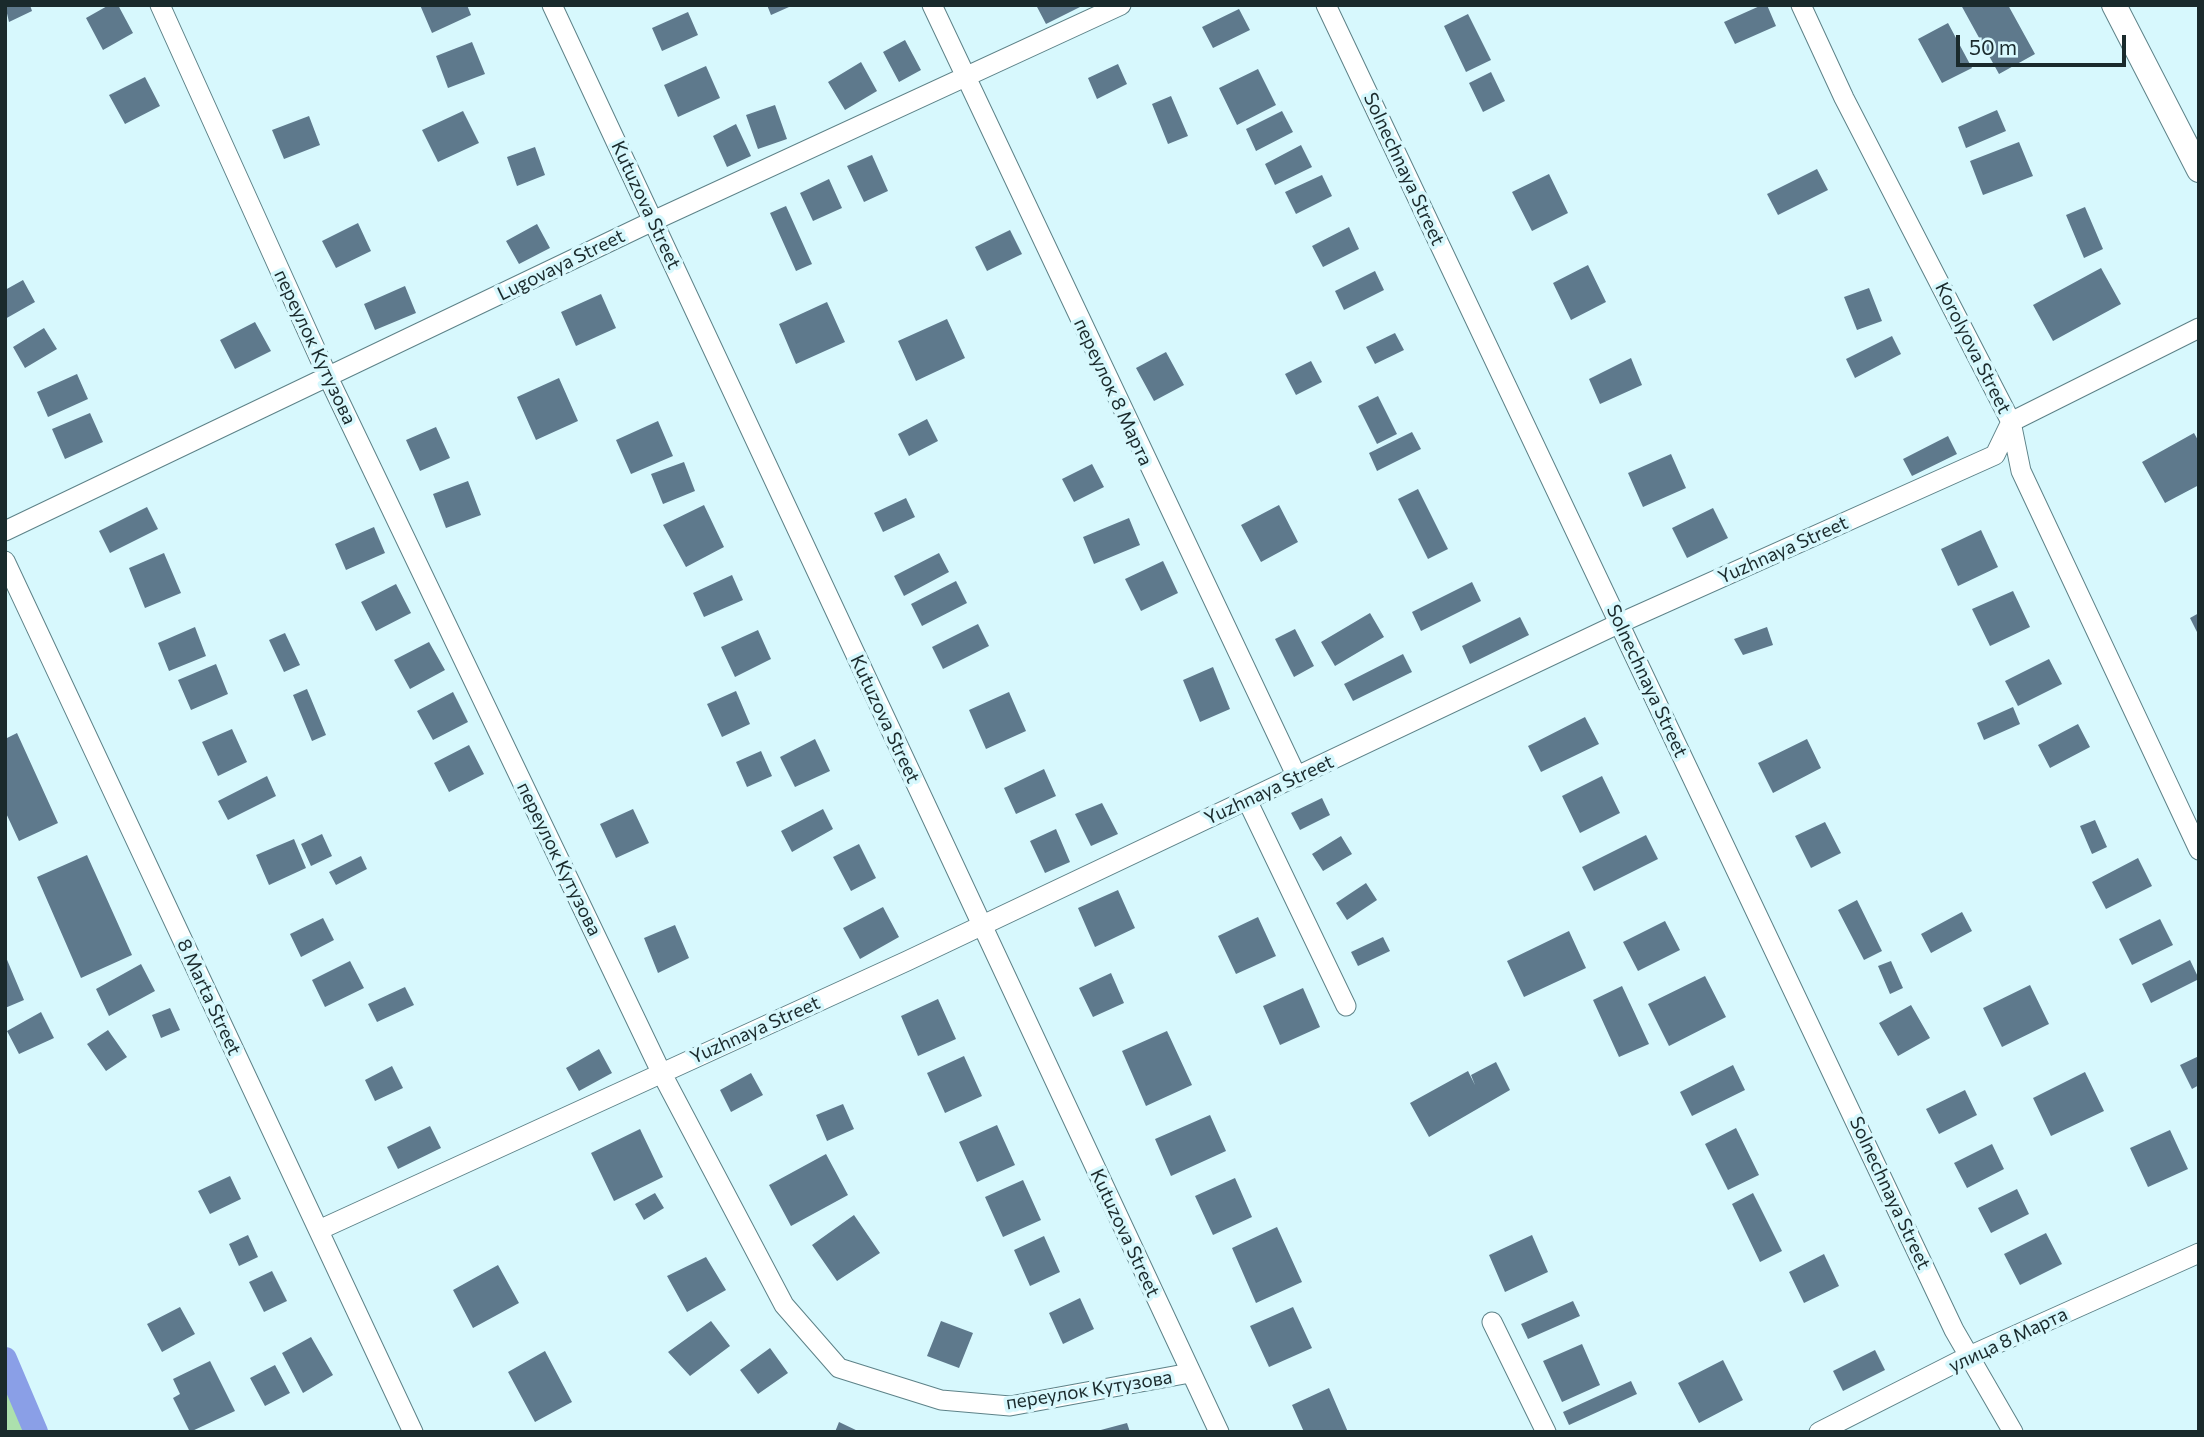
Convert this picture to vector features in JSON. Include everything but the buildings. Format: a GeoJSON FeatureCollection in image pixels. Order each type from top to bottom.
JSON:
{"type":"FeatureCollection","features":[{"type":"Feature","properties":{"kind":"street","name":"переулок Кутузова"},"geometry":{"type":"LineString","coordinates":[[160,5],[328,376],[661,1072],[784,1305],[839,1368],[941,1401],[1010,1406],[1190,1373]]}},
{"type":"Feature","properties":{"kind":"street","name":"Kutuzova Street"},"geometry":{"type":"LineString","coordinates":[[552,5],[1219,1432]]}},
{"type":"Feature","properties":{"kind":"street","name":"переулок 8 Марта"},"geometry":{"type":"LineString","coordinates":[[932,5],[1297,777]]}},
{"type":"Feature","properties":{"kind":"street","name":"Lugovaya Street"},"geometry":{"type":"LineString","coordinates":[[5,531],[653,220],[1121,5]]}},
{"type":"Feature","properties":{"kind":"street","name":"Solnechnaya Street"},"geometry":{"type":"LineString","coordinates":[[1326,5],[1967,1357],[2013,1432]]}},
{"type":"Feature","properties":{"kind":"street","name":"Korolyova Street"},"geometry":{"type":"LineString","coordinates":[[1801,5],[1844,98],[2011,422],[2021,471],[2199,850]]}},
{"type":"Feature","properties":{"kind":"street"},"geometry":{"type":"LineString","coordinates":[[2114,5],[2199,170]]}},
{"type":"Feature","properties":{"kind":"street"},"geometry":{"type":"LineString","coordinates":[[2011,422],[2199,328]]}},
{"type":"Feature","properties":{"kind":"street","name":"Yuzhnaya Street"},"geometry":{"type":"LineString","coordinates":[[319,1230],[981,925],[1619,623],[1995,455],[2011,422]]}},
{"type":"Feature","properties":{"kind":"street","name":"8 Marta Street"},"geometry":{"type":"LineString","coordinates":[[5,561],[413,1432]]}},
{"type":"Feature","properties":{"kind":"street"},"geometry":{"type":"LineString","coordinates":[[1247,800],[1346,1006]]}},
{"type":"Feature","properties":{"kind":"street","name":"улица 8 Марта"},"geometry":{"type":"LineString","coordinates":[[1819,1432],[1967,1357],[2199,1253]]}},
{"type":"Feature","properties":{"kind":"street"},"geometry":{"type":"LineString","coordinates":[[1492,1322],[1546,1432]]}},
{"type":"Feature","properties":{"kind":"green space"},"geometry":{"type":"Polygon","coordinates":[[[5,1359],[36,1432],[5,1432],[5,1359]]]}},
{"type":"Feature","properties":{"kind":"waterway"},"geometry":{"type":"LineString","coordinates":[[5,1359],[36,1432]]}}]}
